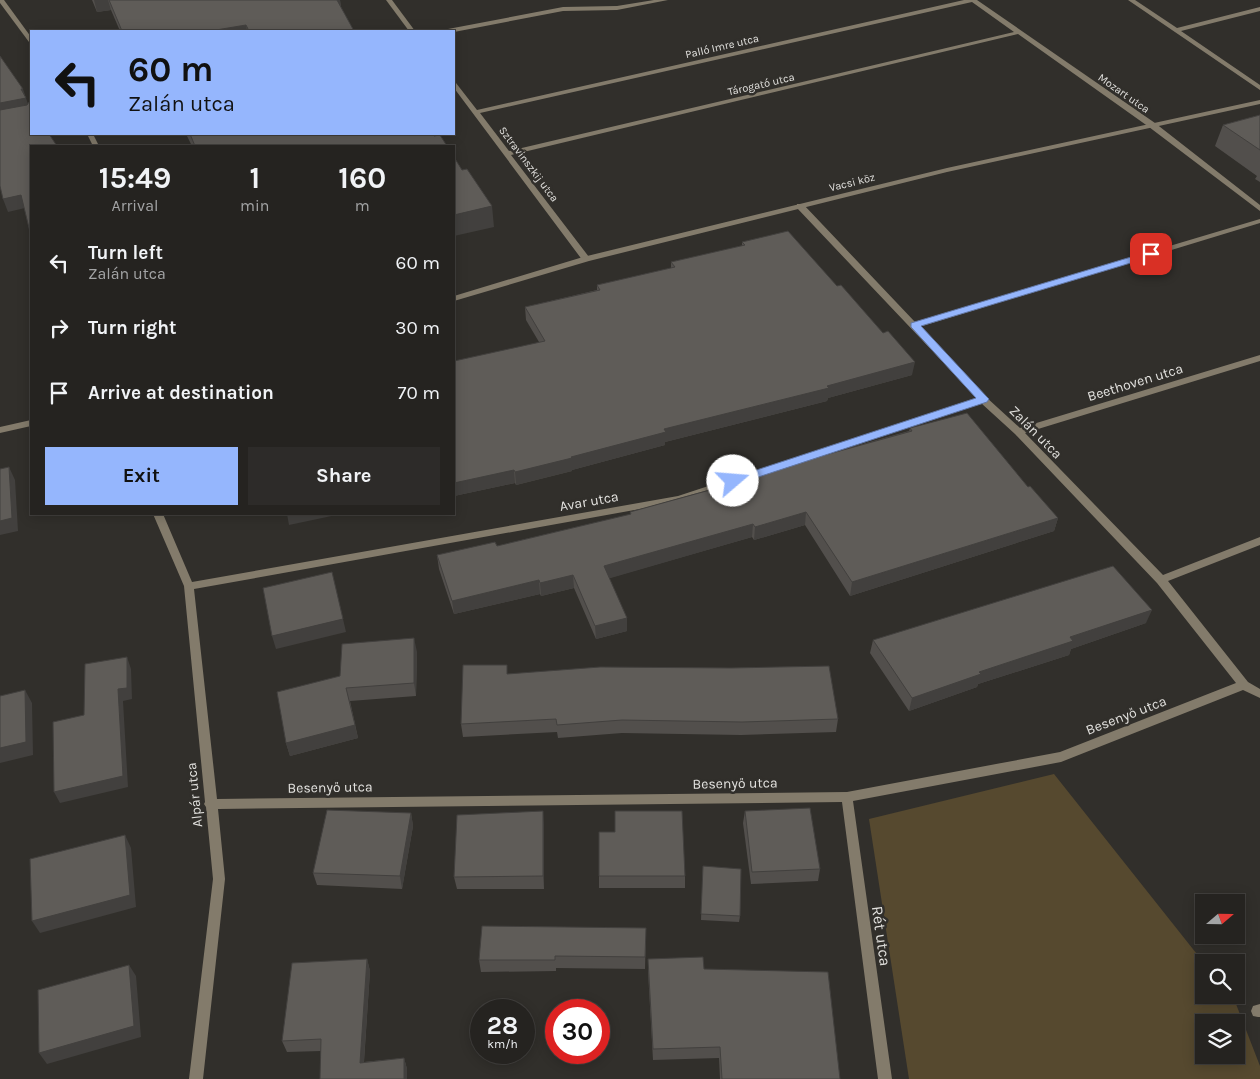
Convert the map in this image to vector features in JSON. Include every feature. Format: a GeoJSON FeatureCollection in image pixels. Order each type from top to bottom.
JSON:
{"type":"FeatureCollection","features":[{"type":"Feature","properties":{"kind":"street"},"geometry":{"type":"LineString","coordinates":[[1,0],[30,40]]}},
{"type":"Feature","properties":{"kind":"street"},"geometry":{"type":"LineString","coordinates":[[389,0],[411,30]]}},
{"type":"Feature","properties":{"kind":"street"},"geometry":{"type":"LineString","coordinates":[[453,30],[563,9],[617,8],[664,0]]}},
{"type":"Feature","properties":{"kind":"street","name":"Mozart utca"},"geometry":{"type":"LineString","coordinates":[[972,0],[1152,125],[1260,209]]}},
{"type":"Feature","properties":{"kind":"street","name":"Palló Imre utca"},"geometry":{"type":"LineString","coordinates":[[476,112],[972,0]]}},
{"type":"Feature","properties":{"kind":"street"},"geometry":{"type":"LineString","coordinates":[[1131,0],[1260,88]]}},
{"type":"Feature","properties":{"kind":"street"},"geometry":{"type":"LineString","coordinates":[[1177,30],[1260,9]]}},
{"type":"Feature","properties":{"kind":"street","name":"Tárogató utca"},"geometry":{"type":"LineString","coordinates":[[507,154],[1020,32]]}},
{"type":"Feature","properties":{"kind":"street","name":"Sztravinszkij utca"},"geometry":{"type":"LineString","coordinates":[[455,85],[586,258]]}},
{"type":"Feature","properties":{"kind":"street","name":"Vacsi köz"},"geometry":{"type":"LineString","coordinates":[[455,299],[586,258],[947,170],[1260,102]]}},
{"type":"Feature","properties":{"kind":"street","name":"Zalán utca"},"geometry":{"type":"LineString","coordinates":[[800,206],[915,325],[983,399],[1018,432],[1161,580],[1244,685]]}},
{"type":"Feature","properties":{"kind":"street"},"geometry":{"type":"LineString","coordinates":[[915,325],[1260,221]]}},
{"type":"Feature","properties":{"kind":"street","name":"Beethoven utca"},"geometry":{"type":"LineString","coordinates":[[1018,432],[1260,358]]}},
{"type":"Feature","properties":{"kind":"street","name":"Avar utca"},"geometry":{"type":"LineString","coordinates":[[189,586],[679,499],[983,399]]}},
{"type":"Feature","properties":{"kind":"street"},"geometry":{"type":"LineString","coordinates":[[0,430],[30,423]]}},
{"type":"Feature","properties":{"kind":"street","name":"Alpár utca"},"geometry":{"type":"LineString","coordinates":[[158,515],[189,586],[218,879],[196,1079]]}},
{"type":"Feature","properties":{"kind":"street"},"geometry":{"type":"LineString","coordinates":[[1161,580],[1260,541]]}},
{"type":"Feature","properties":{"kind":"street"},"geometry":{"type":"LineString","coordinates":[[1244,685],[1260,694]]}},
{"type":"Feature","properties":{"kind":"street","name":"Besenyő utca"},"geometry":{"type":"LineString","coordinates":[[210,804],[847,797],[1061,757],[1244,685]]}},
{"type":"Feature","properties":{"kind":"street","name":"Rét utca"},"geometry":{"type":"LineString","coordinates":[[847,797],[885,1079]]}},
{"type":"Feature","properties":{"kind":"shaded area"},"geometry":{"type":"Polygon","coordinates":[[[1054,774],[1197,954],[1195,954],[1195,1004],[1236,1004],[1240,1014],[1195,1014],[1195,1064],[1245,1064],[1245,1027],[1260,1066],[1260,1079],[909,1079],[869,819],[1054,774]]]}},
{"type":"Feature","properties":{"kind":"building"},"geometry":{"type":"Polygon","coordinates":[[[109,0],[337,0],[353,30],[248,30],[246,25],[216,30],[122,30],[109,0]]]}},
{"type":"Feature","properties":{"kind":"building"},"geometry":{"type":"Polygon","coordinates":[[[0,56],[23,89],[21,89],[26,98],[0,103],[0,56]]]}},
{"type":"Feature","properties":{"kind":"building"},"geometry":{"type":"Polygon","coordinates":[[[29,102],[30,135],[50,135],[56,145],[30,145],[30,232],[21,195],[3,199],[0,186],[0,110],[27,105],[29,102]]]}},
{"type":"Feature","properties":{"kind":"building"},"geometry":{"type":"Polygon","coordinates":[[[1260,115],[1260,150],[1223,125],[1260,115]]]}},
{"type":"Feature","properties":{"kind":"building"},"geometry":{"type":"Polygon","coordinates":[[[190,135],[440,135],[446,145],[195,145],[190,135]]]}},
{"type":"Feature","properties":{"kind":"building"},"geometry":{"type":"Polygon","coordinates":[[[455,159],[462,170],[467,169],[492,206],[455,215],[455,159]]]}},
{"type":"Feature","properties":{"kind":"building"},"geometry":{"type":"Polygon","coordinates":[[[788,231],[837,286],[841,285],[883,333],[888,331],[915,362],[827,386],[829,388],[664,429],[666,432],[572,458],[515,472],[514,470],[455,483],[455,361],[545,341],[525,307],[600,290],[597,285],[675,267],[671,262],[745,245],[742,242],[788,231]]]}},
{"type":"Feature","properties":{"kind":"building"},"geometry":{"type":"Polygon","coordinates":[[[967,413],[1028,487],[1030,486],[1058,518],[852,582],[806,512],[755,527],[753,524],[604,566],[627,618],[595,626],[573,575],[540,583],[539,580],[452,601],[437,555],[495,542],[497,546],[631,514],[630,512],[728,485],[727,482],[912,431],[910,428],[967,413]]]}},
{"type":"Feature","properties":{"kind":"building"},"geometry":{"type":"Polygon","coordinates":[[[9,467],[12,518],[0,521],[0,469],[9,467]]]}},
{"type":"Feature","properties":{"kind":"building"},"geometry":{"type":"Polygon","coordinates":[[[1113,566],[1152,610],[1070,637],[1073,641],[979,672],[981,674],[912,698],[873,640],[1113,566]]]}},
{"type":"Feature","properties":{"kind":"building"},"geometry":{"type":"Polygon","coordinates":[[[332,572],[343,619],[272,636],[263,588],[332,572]]]}},
{"type":"Feature","properties":{"kind":"building"},"geometry":{"type":"Polygon","coordinates":[[[414,638],[414,683],[346,688],[355,725],[286,743],[277,692],[340,676],[342,644],[414,638]]]}},
{"type":"Feature","properties":{"kind":"building"},"geometry":{"type":"Polygon","coordinates":[[[127,657],[127,688],[118,689],[123,776],[54,792],[53,722],[84,715],[85,664],[127,657]]]}},
{"type":"Feature","properties":{"kind":"building"},"geometry":{"type":"Polygon","coordinates":[[[463,665],[507,665],[507,674],[600,667],[731,668],[829,666],[838,719],[742,722],[622,720],[557,725],[556,719],[461,724],[463,665]]]}},
{"type":"Feature","properties":{"kind":"building"},"geometry":{"type":"Polygon","coordinates":[[[25,690],[26,742],[0,748],[0,696],[25,690]]]}},
{"type":"Feature","properties":{"kind":"building"},"geometry":{"type":"Polygon","coordinates":[[[810,808],[820,869],[752,872],[745,811],[810,808]]]}},
{"type":"Feature","properties":{"kind":"building"},"geometry":{"type":"Polygon","coordinates":[[[327,810],[411,813],[400,876],[313,873],[327,810]]]}},
{"type":"Feature","properties":{"kind":"building"},"geometry":{"type":"Polygon","coordinates":[[[543,811],[543,876],[454,877],[457,815],[543,811]]]}},
{"type":"Feature","properties":{"kind":"building"},"geometry":{"type":"Polygon","coordinates":[[[615,811],[682,811],[685,876],[599,876],[599,832],[615,832],[615,811]]]}},
{"type":"Feature","properties":{"kind":"building"},"geometry":{"type":"Polygon","coordinates":[[[125,835],[130,895],[32,921],[30,859],[125,835]]]}},
{"type":"Feature","properties":{"kind":"building"},"geometry":{"type":"Polygon","coordinates":[[[703,866],[741,869],[740,916],[701,914],[703,866]]]}},
{"type":"Feature","properties":{"kind":"building"},"geometry":{"type":"Polygon","coordinates":[[[482,926],[646,928],[645,957],[555,956],[555,960],[479,960],[482,926]]]}},
{"type":"Feature","properties":{"kind":"building"},"geometry":{"type":"Polygon","coordinates":[[[703,957],[704,969],[828,972],[840,1079],[722,1079],[720,1047],[653,1049],[648,959],[703,957]]]}},
{"type":"Feature","properties":{"kind":"building"},"geometry":{"type":"Polygon","coordinates":[[[367,959],[360,1063],[404,1058],[404,1079],[320,1079],[321,1039],[282,1041],[292,963],[367,959]]]}},
{"type":"Feature","properties":{"kind":"building"},"geometry":{"type":"Polygon","coordinates":[[[129,965],[134,1026],[39,1053],[38,990],[129,965]]]}},
{"type":"Feature","properties":{"kind":"route"},"geometry":{"type":"LineString","coordinates":[[733,481],[983,399],[915,325],[1151,254]]}}]}
